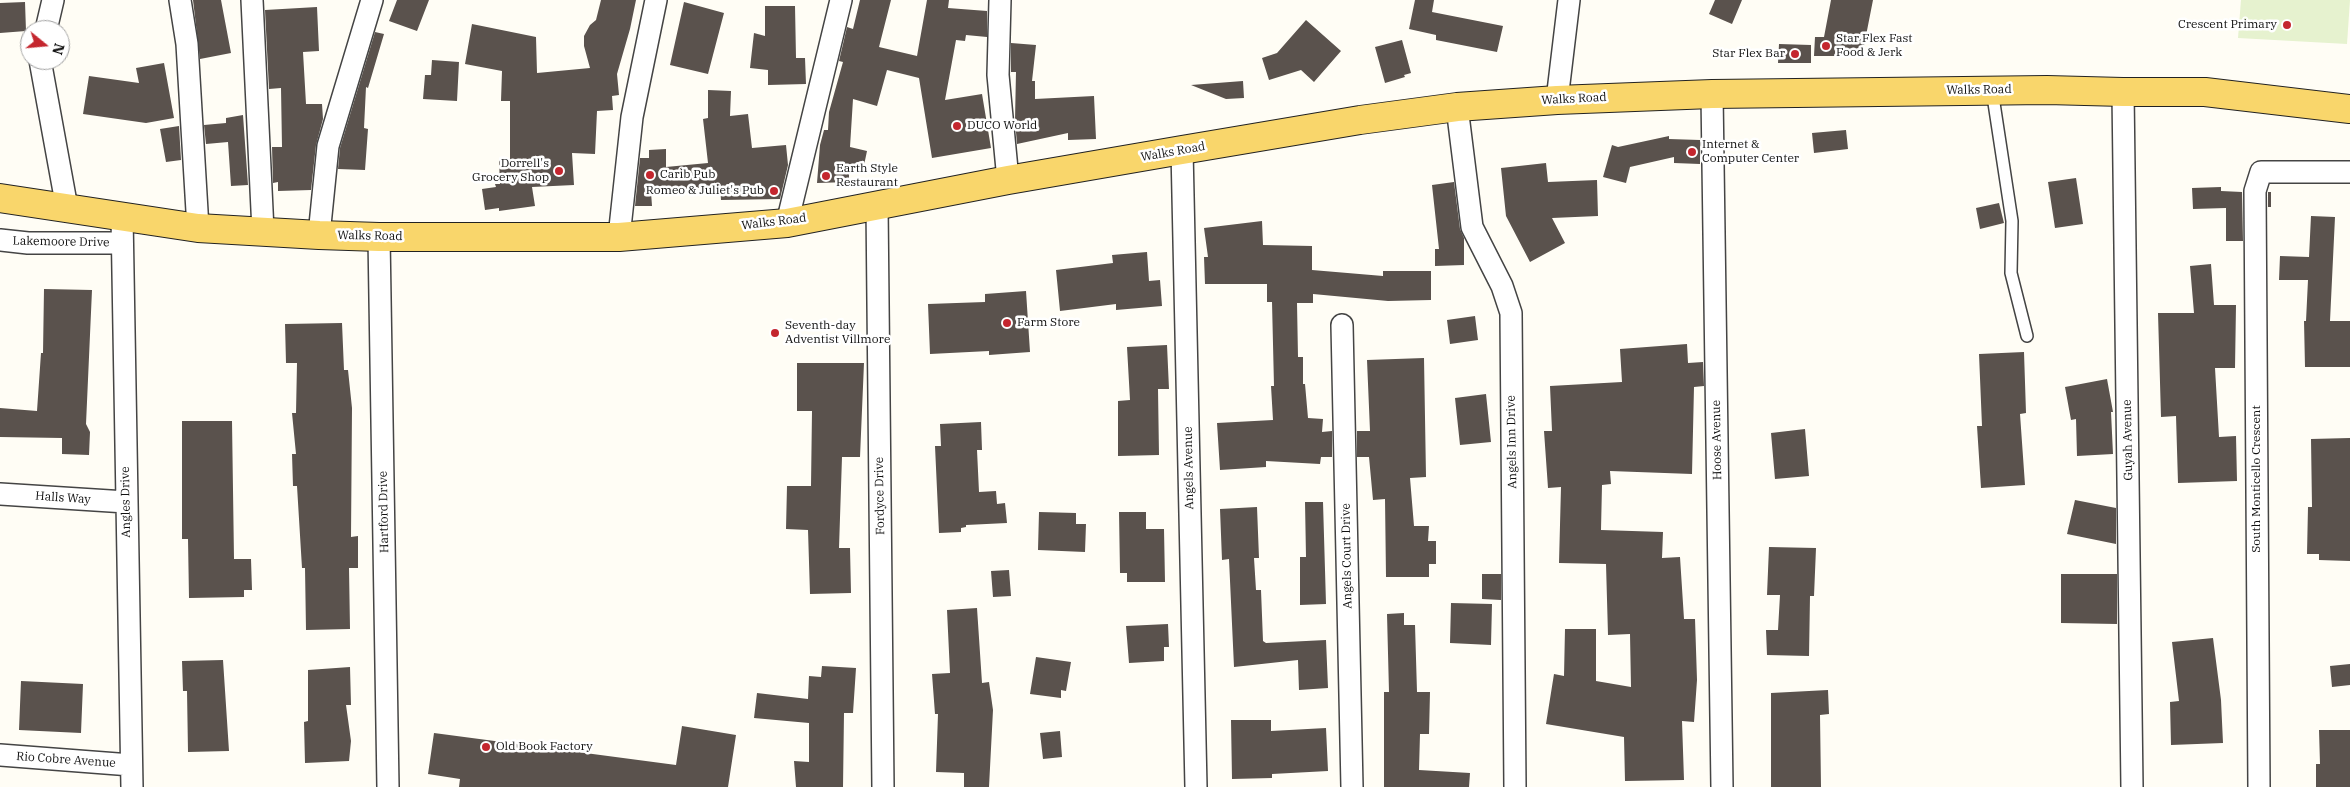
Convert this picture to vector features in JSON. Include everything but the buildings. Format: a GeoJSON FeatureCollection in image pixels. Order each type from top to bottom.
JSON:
{"type":"FeatureCollection","features":[{"type":"Feature","properties":{"kind":"main road","name":"Walks Road"},"geometry":{"type":"LineString","coordinates":[[0,198],[198,228],[379,237],[619,237],[787,222],[1008,180],[1360,120],[1457,106],[1712,94],[1992,90],[2205,92],[2350,109]]}},
{"type":"Feature","properties":{"kind":"street"},"geometry":{"type":"LineString","coordinates":[[48,20],[53,0]]}},
{"type":"Feature","properties":{"kind":"street"},"geometry":{"type":"LineString","coordinates":[[180,0],[187,44],[198,228]]}},
{"type":"Feature","properties":{"kind":"street"},"geometry":{"type":"LineString","coordinates":[[252,0],[263,231]]}},
{"type":"Feature","properties":{"kind":"street"},"geometry":{"type":"LineString","coordinates":[[319,235],[328,146],[372,0]]}},
{"type":"Feature","properties":{"kind":"street"},"geometry":{"type":"LineString","coordinates":[[619,237],[632,118],[656,0]]}},
{"type":"Feature","properties":{"kind":"street"},"geometry":{"type":"LineString","coordinates":[[787,222],[841,0]]}},
{"type":"Feature","properties":{"kind":"street"},"geometry":{"type":"LineString","coordinates":[[1000,0],[998,75],[1008,180]]}},
{"type":"Feature","properties":{"kind":"street"},"geometry":{"type":"LineString","coordinates":[[1557,100],[1569,0]]}},
{"type":"Feature","properties":{"kind":"street"},"geometry":{"type":"LineString","coordinates":[[42,70],[67,208]]}},
{"type":"Feature","properties":{"kind":"street","name":"Guyah Avenue"},"geometry":{"type":"LineString","coordinates":[[2123,92],[2132,787]]}},
{"type":"Feature","properties":{"kind":"street","name":"Hoose Avenue"},"geometry":{"type":"LineString","coordinates":[[1712,94],[1722,787]]}},
{"type":"Feature","properties":{"kind":"street","name":"Angels Inn Drive"},"geometry":{"type":"LineString","coordinates":[[1457,106],[1472,227],[1502,286],[1511,313],[1515,787]]}},
{"type":"Feature","properties":{"kind":"street","name":"Angels Avenue"},"geometry":{"type":"LineString","coordinates":[[1182,150],[1196,787]]}},
{"type":"Feature","properties":{"kind":"street","name":"South Monticello Crescent"},"geometry":{"type":"LineString","coordinates":[[2259,787],[2255,191],[2261,172],[2350,172]]}},
{"type":"Feature","properties":{"kind":"street","name":"Fordyce Drive"},"geometry":{"type":"LineString","coordinates":[[877,204],[883,787]]}},
{"type":"Feature","properties":{"kind":"street","name":"Angles Drive"},"geometry":{"type":"LineString","coordinates":[[122,216],[132,787]]}},
{"type":"Feature","properties":{"kind":"street","name":"Hartford Drive"},"geometry":{"type":"LineString","coordinates":[[379,237],[388,787]]}},
{"type":"Feature","properties":{"kind":"street","name":"Lakemoore Drive"},"geometry":{"type":"LineString","coordinates":[[0,240],[28,243],[122,243]]}},
{"type":"Feature","properties":{"kind":"street","name":"Angels Court Drive"},"geometry":{"type":"LineString","coordinates":[[1342,325],[1352,787]]}},
{"type":"Feature","properties":{"kind":"street","name":"Halls Way"},"geometry":{"type":"LineString","coordinates":[[0,494],[126,502]]}},
{"type":"Feature","properties":{"kind":"street","name":"Rio Cobre Avenue"},"geometry":{"type":"LineString","coordinates":[[0,755],[131,765]]}},
{"type":"Feature","properties":{"kind":"lane"},"geometry":{"type":"LineString","coordinates":[[1992,90],[2012,221],[2011,274],[2027,336]]}},
{"type":"Feature","properties":{"kind":"green space","name":"Crescent Primary"},"geometry":{"type":"Polygon","coordinates":[[[2241,0],[2350,0],[2347,44],[2238,38],[2241,0]]]}},
{"type":"Feature","properties":{"kind":"place","name":"Crescent Primary"},"geometry":{"type":"Point","coordinates":[2287,25]}},
{"type":"Feature","properties":{"kind":"place","name":"Star Flex Fast Food & Jerk"},"geometry":{"type":"Point","coordinates":[1826,46]}},
{"type":"Feature","properties":{"kind":"place","name":"Star Flex Bar"},"geometry":{"type":"Point","coordinates":[1795,54]}},
{"type":"Feature","properties":{"kind":"place","name":"DUCO World"},"geometry":{"type":"Point","coordinates":[957,126]}},
{"type":"Feature","properties":{"kind":"place","name":"Internet & Computer Center"},"geometry":{"type":"Point","coordinates":[1692,152]}},
{"type":"Feature","properties":{"kind":"place","name":"Dorrell's Grocery Shop"},"geometry":{"type":"Point","coordinates":[559,171]}},
{"type":"Feature","properties":{"kind":"place","name":"Carib Pub"},"geometry":{"type":"Point","coordinates":[650,175]}},
{"type":"Feature","properties":{"kind":"place","name":"Earth Style Restaurant"},"geometry":{"type":"Point","coordinates":[826,176]}},
{"type":"Feature","properties":{"kind":"place","name":"Romeo & Juliet's Pub"},"geometry":{"type":"Point","coordinates":[774,191]}},
{"type":"Feature","properties":{"kind":"place","name":"Farm Store"},"geometry":{"type":"Point","coordinates":[1007,323]}},
{"type":"Feature","properties":{"kind":"place","name":"Seventh-day Adventist Villmore"},"geometry":{"type":"Point","coordinates":[775,333]}},
{"type":"Feature","properties":{"kind":"place","name":"Old Book Factory"},"geometry":{"type":"Point","coordinates":[486,747]}}]}
